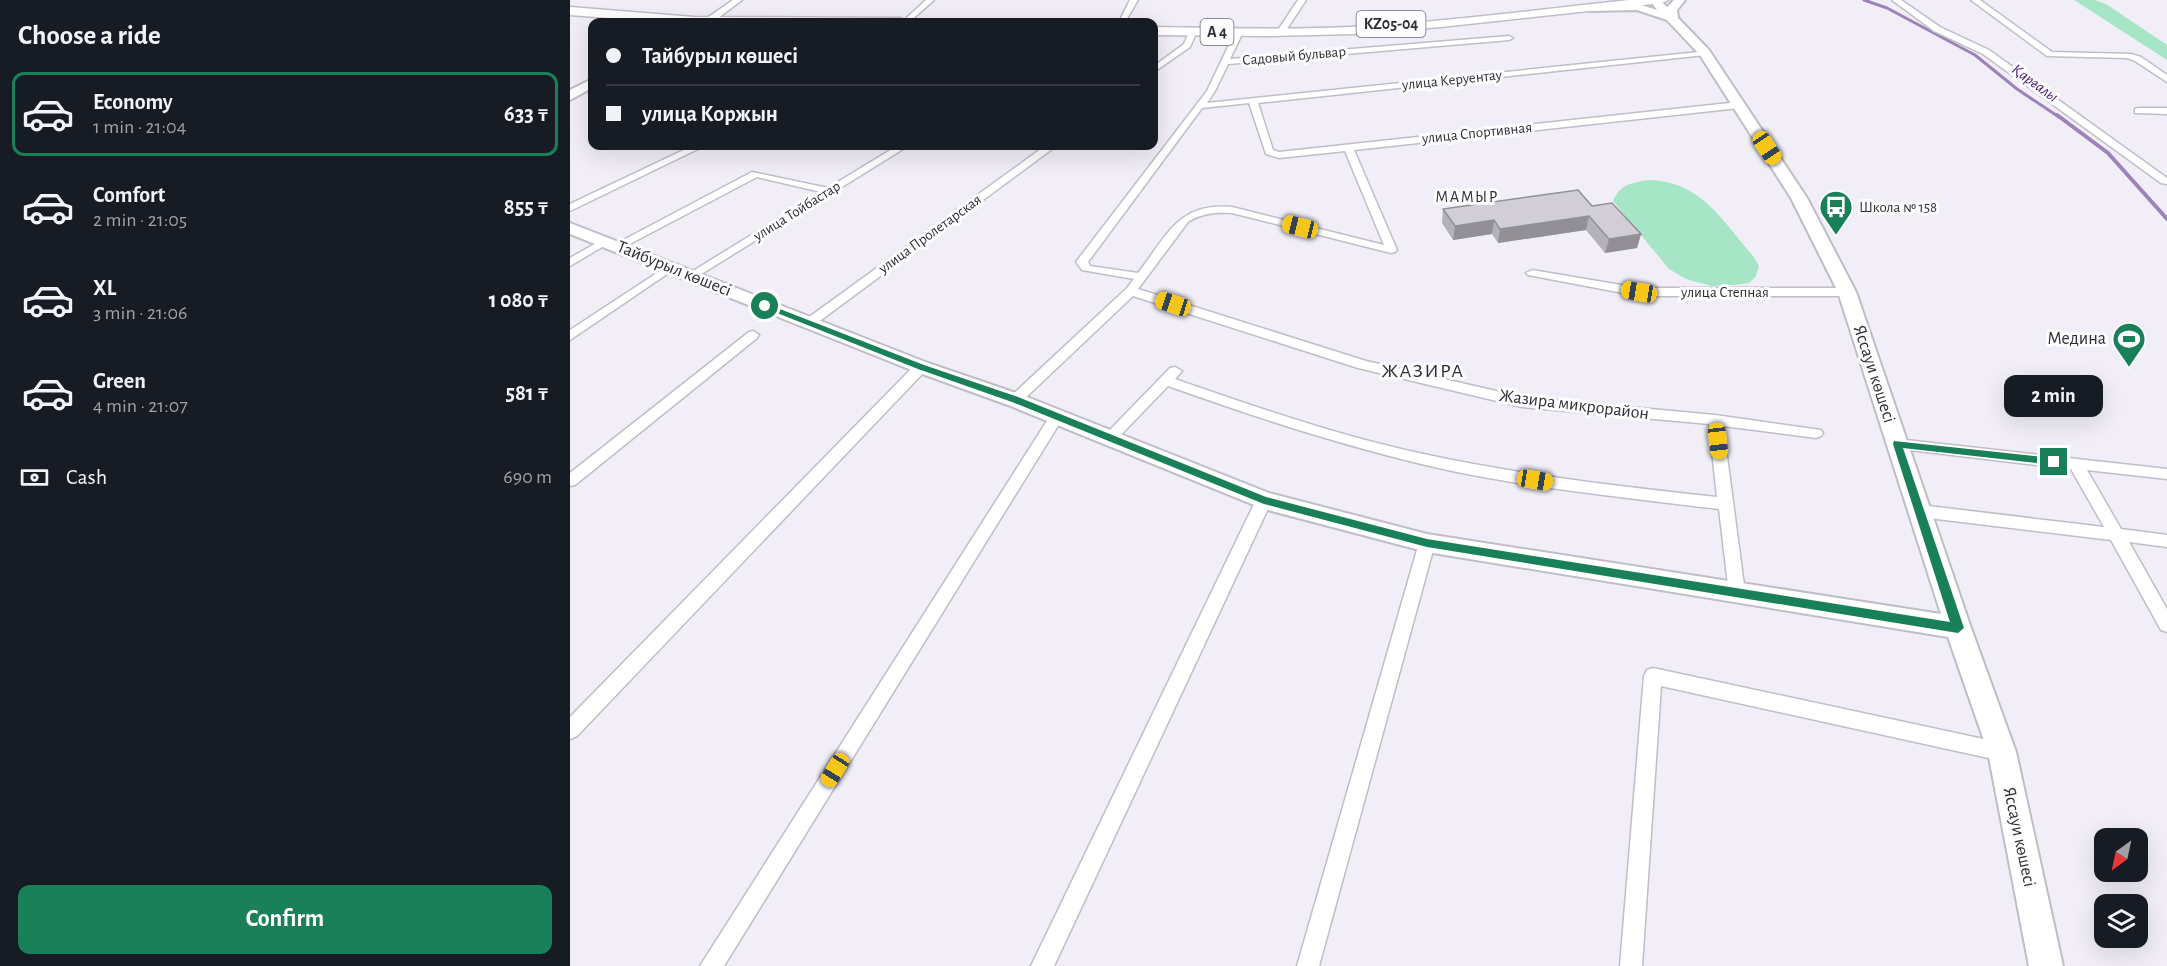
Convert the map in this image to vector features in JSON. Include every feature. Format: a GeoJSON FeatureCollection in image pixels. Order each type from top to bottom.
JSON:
{"type":"FeatureCollection","features":[{"type":"Feature","properties":{"kind":"main road","name":"KZ05-04"},"geometry":{"type":"LineString","coordinates":[[1158,28],[1281,31],[1644,1]]}},
{"type":"Feature","properties":{"kind":"main road","name":"KZ05-04"},"geometry":{"type":"LineString","coordinates":[[1341,41],[1644,1]]}},
{"type":"Feature","properties":{"kind":"main road","name":"Яссауи көшесі"},"geometry":{"type":"LineString","coordinates":[[1644,1],[1671,6],[1705,53],[1800,198],[1847,292],[1958,628],[2002,752],[2046,966]]}},
{"type":"Feature","properties":{"kind":"main road"},"geometry":{"type":"LineString","coordinates":[[1590,8],[1671,6]]}},
{"type":"Feature","properties":{"kind":"main road"},"geometry":{"type":"LineString","coordinates":[[570,11],[654,18]]}},
{"type":"Feature","properties":{"kind":"main road"},"geometry":{"type":"LineString","coordinates":[[570,15],[609,18]]}},
{"type":"Feature","properties":{"kind":"main road","name":"А 4"},"geometry":{"type":"LineString","coordinates":[[1158,28],[1193,31],[1281,31],[1341,41]]}},
{"type":"Feature","properties":{"kind":"main road"},"geometry":{"type":"LineString","coordinates":[[570,96],[588,85]]}},
{"type":"Feature","properties":{"kind":"main road","name":"Тайбурыл көшесі"},"geometry":{"type":"LineString","coordinates":[[570,228],[921,367],[1015,399],[1264,500],[1427,543],[1958,628]]}},
{"type":"Feature","properties":{"kind":"street"},"geometry":{"type":"LineString","coordinates":[[712,18],[738,0]]}},
{"type":"Feature","properties":{"kind":"street"},"geometry":{"type":"LineString","coordinates":[[908,18],[930,0]]}},
{"type":"Feature","properties":{"kind":"street"},"geometry":{"type":"LineString","coordinates":[[1124,18],[1134,0]]}},
{"type":"Feature","properties":{"kind":"street"},"geometry":{"type":"LineString","coordinates":[[1281,31],[1302,0]]}},
{"type":"Feature","properties":{"kind":"street"},"geometry":{"type":"LineString","coordinates":[[1896,0],[1937,29],[1986,52],[2166,182]]}},
{"type":"Feature","properties":{"kind":"street"},"geometry":{"type":"LineString","coordinates":[[1975,0],[2050,54],[2128,56],[2138,59],[2167,79]]}},
{"type":"Feature","properties":{"kind":"street"},"geometry":{"type":"LineString","coordinates":[[1158,67],[1187,45],[1193,31]]}},
{"type":"Feature","properties":{"kind":"street"},"geometry":{"type":"LineString","coordinates":[[1141,277],[1094,270],[1086,267],[1082,262],[1211,91],[1222,62],[1239,32]]}},
{"type":"Feature","properties":{"kind":"street","name":"Садовый бульвар"},"geometry":{"type":"LineString","coordinates":[[1222,62],[1341,41],[1509,38]]}},
{"type":"Feature","properties":{"kind":"street","name":"улица Керуентау"},"geometry":{"type":"LineString","coordinates":[[1200,106],[1705,53]]}},
{"type":"Feature","properties":{"kind":"street","name":"улица Спортивная"},"geometry":{"type":"LineString","coordinates":[[1253,101],[1269,152],[1273,154],[1739,105]]}},
{"type":"Feature","properties":{"kind":"street"},"geometry":{"type":"LineString","coordinates":[[2138,111],[2167,111]]}},
{"type":"Feature","properties":{"kind":"street"},"geometry":{"type":"LineString","coordinates":[[1015,399],[1131,291],[1187,217],[1224,209],[1391,250],[1348,147]]}},
{"type":"Feature","properties":{"kind":"street"},"geometry":{"type":"LineString","coordinates":[[570,208],[691,150]]}},
{"type":"Feature","properties":{"kind":"street","name":"улица Тойбастар"},"geometry":{"type":"LineString","coordinates":[[691,276],[896,150]]}},
{"type":"Feature","properties":{"kind":"street","name":"улица Пролетарская"},"geometry":{"type":"LineString","coordinates":[[809,323],[1046,150]]}},
{"type":"Feature","properties":{"kind":"street"},"geometry":{"type":"LineString","coordinates":[[570,263],[756,174],[829,191]]}},
{"type":"Feature","properties":{"kind":"street"},"geometry":{"type":"LineString","coordinates":[[570,336],[669,268]]}},
{"type":"Feature","properties":{"kind":"street","name":"улица Степная"},"geometry":{"type":"LineString","coordinates":[[1532,273],[1639,292],[1847,292]]}},
{"type":"Feature","properties":{"kind":"street","name":"Жазира микрорайон"},"geometry":{"type":"LineString","coordinates":[[1131,291],[1363,365],[1522,402],[1716,420],[1816,433]]}},
{"type":"Feature","properties":{"kind":"street"},"geometry":{"type":"LineString","coordinates":[[570,481],[753,335]]}},
{"type":"Feature","properties":{"kind":"street"},"geometry":{"type":"LineString","coordinates":[[570,730],[921,367]]}},
{"type":"Feature","properties":{"kind":"street"},"geometry":{"type":"LineString","coordinates":[[1109,438],[1171,375],[1318,433],[1455,467],[1553,483],[1726,504]]}},
{"type":"Feature","properties":{"kind":"street"},"geometry":{"type":"LineString","coordinates":[[711,966],[1057,416]]}},
{"type":"Feature","properties":{"kind":"street"},"geometry":{"type":"LineString","coordinates":[[1716,420],[1737,593]]}},
{"type":"Feature","properties":{"kind":"street"},"geometry":{"type":"LineString","coordinates":[[1897,444],[2167,474]]}},
{"type":"Feature","properties":{"kind":"street"},"geometry":{"type":"LineString","coordinates":[[2076,464],[2167,625]]}},
{"type":"Feature","properties":{"kind":"street"},"geometry":{"type":"LineString","coordinates":[[1042,966],[1264,500]]}},
{"type":"Feature","properties":{"kind":"street"},"geometry":{"type":"LineString","coordinates":[[1920,512],[2167,541]]}},
{"type":"Feature","properties":{"kind":"street"},"geometry":{"type":"LineString","coordinates":[[1308,966],[1427,543]]}},
{"type":"Feature","properties":{"kind":"street"},"geometry":{"type":"LineString","coordinates":[[1631,966],[1653,676],[2002,752]]}},
{"type":"Feature","properties":{"kind":"green space"},"geometry":{"type":"Polygon","coordinates":[[[2074,0],[2094,0],[2106,4],[2167,45],[2167,60],[2074,0]]]}},
{"type":"Feature","properties":{"kind":"green space"},"geometry":{"type":"Polygon","coordinates":[[[1648,180],[1682,187],[1708,204],[1753,256],[1759,266],[1756,276],[1749,283],[1712,286],[1686,279],[1669,269],[1613,201],[1623,188],[1632,183],[1648,180]]]}},
{"type":"Feature","properties":{"kind":"building"},"geometry":{"type":"Polygon","coordinates":[[[1578,190],[1592,206],[1612,203],[1641,234],[1609,239],[1589,216],[1500,229],[1494,220],[1455,226],[1443,209],[1578,190]]]}},
{"type":"Feature","properties":{"kind":"waterway","name":"Қарғалы"},"geometry":{"type":"LineString","coordinates":[[1864,0],[1887,8],[1975,55],[2017,89],[2059,117]]}},
{"type":"Feature","properties":{"kind":"waterway","name":"Қарғалы"},"geometry":{"type":"LineString","coordinates":[[2057,115],[2108,153],[2167,219]]}},
{"type":"Feature","properties":{"kind":"place","name":"Школа № 158"},"geometry":{"type":"Point","coordinates":[1836,236]}},
{"type":"Feature","properties":{"kind":"place","name":"Медина"},"geometry":{"type":"Point","coordinates":[2129,368]}},
{"type":"Feature","properties":{"kind":"district","name":"МАМЫР"},"geometry":{"type":"Point","coordinates":[1467,197]}},
{"type":"Feature","properties":{"kind":"district","name":"ЖАЗИРА"},"geometry":{"type":"Point","coordinates":[1423,371]}},
{"type":"Feature","properties":{"kind":"route"},"geometry":{"type":"LineString","coordinates":[[765,306],[921,367],[1015,399],[1264,500],[1427,543],[1958,628],[1897,444],[2054,462]]}}]}
